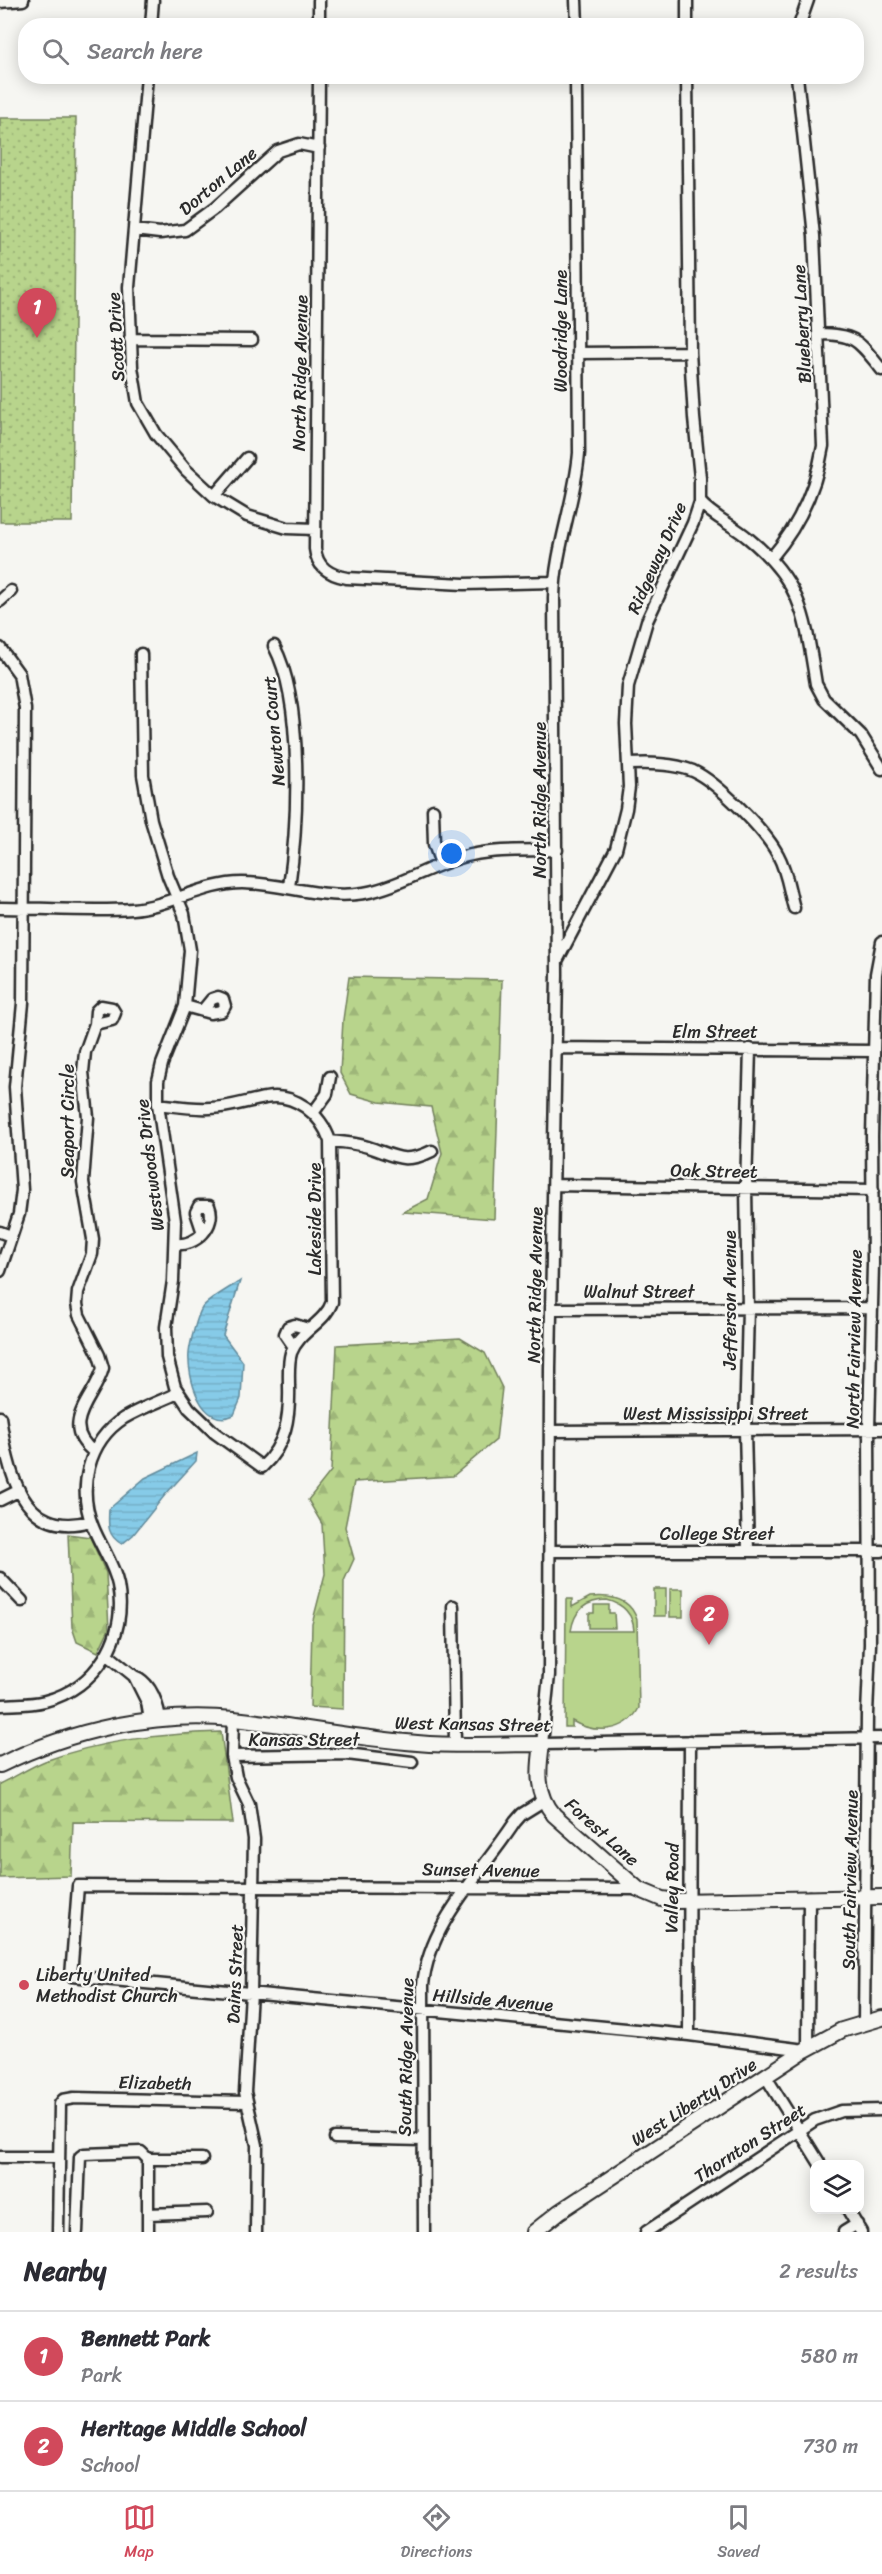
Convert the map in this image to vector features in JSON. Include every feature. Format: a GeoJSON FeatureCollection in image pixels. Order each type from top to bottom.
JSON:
{"type":"FeatureCollection","features":[{"type":"Feature","properties":{"kind":"main road","name":"West Kansas Street"},"geometry":{"type":"LineString","coordinates":[[0,1765],[78,1735],[155,1719],[233,1719],[406,1743],[542,1744]]}},
{"type":"Feature","properties":{"kind":"main road"},"geometry":{"type":"LineString","coordinates":[[542,1744],[540,1774],[543,1801]]}},
{"type":"Feature","properties":{"kind":"main road","name":"Forest Lane"},"geometry":{"type":"LineString","coordinates":[[543,1801],[554,1815],[638,1889]]}},
{"type":"Feature","properties":{"kind":"main road","name":"Sunset Avenue"},"geometry":{"type":"LineString","coordinates":[[638,1889],[662,1899],[688,1900],[882,1897]]}},
{"type":"Feature","properties":{"kind":"main road","name":"West Liberty Drive"},"geometry":{"type":"LineString","coordinates":[[534,2232],[559,2212],[807,2049],[842,2030],[882,2018]]}},
{"type":"Feature","properties":{"kind":"street"},"geometry":{"type":"LineString","coordinates":[[0,2],[23,0]]}},
{"type":"Feature","properties":{"kind":"street"},"geometry":{"type":"LineString","coordinates":[[152,18],[153,0]]}},
{"type":"Feature","properties":{"kind":"street"},"geometry":{"type":"LineString","coordinates":[[319,0],[319,18]]}},
{"type":"Feature","properties":{"kind":"street"},"geometry":{"type":"LineString","coordinates":[[576,0],[576,18]]}},
{"type":"Feature","properties":{"kind":"street"},"geometry":{"type":"LineString","coordinates":[[687,0],[687,18]]}},
{"type":"Feature","properties":{"kind":"street"},"geometry":{"type":"LineString","coordinates":[[802,18],[808,0]]}},
{"type":"Feature","properties":{"kind":"street","name":"Scott Drive"},"geometry":{"type":"LineString","coordinates":[[146,84],[129,287],[130,339],[138,403],[156,434],[186,470],[214,496],[247,516],[287,528],[315,529]]}},
{"type":"Feature","properties":{"kind":"street","name":"North Ridge Avenue"},"geometry":{"type":"LineString","coordinates":[[319,84],[315,529],[317,558],[322,567],[337,576],[417,583],[554,582],[557,962],[551,1309],[551,1551],[549,1675],[542,1744]]}},
{"type":"Feature","properties":{"kind":"street","name":"Woodridge Lane"},"geometry":{"type":"LineString","coordinates":[[554,582],[561,534],[577,478],[579,453],[576,84]]}},
{"type":"Feature","properties":{"kind":"street","name":"Ridgeway Drive"},"geometry":{"type":"LineString","coordinates":[[557,962],[616,849],[626,809],[629,764],[626,709],[628,686],[647,621],[693,523],[700,502],[690,352],[687,84]]}},
{"type":"Feature","properties":{"kind":"street","name":"Blueberry Lane"},"geometry":{"type":"LineString","coordinates":[[772,557],[792,532],[802,514],[820,465],[824,426],[814,236],[798,84]]}},
{"type":"Feature","properties":{"kind":"street","name":"Dorton Lane"},"geometry":{"type":"LineString","coordinates":[[134,230],[160,232],[185,230],[215,208],[278,151],[299,144],[319,148]]}},
{"type":"Feature","properties":{"kind":"street"},"geometry":{"type":"LineString","coordinates":[[819,334],[841,334],[855,339],[882,370]]}},
{"type":"Feature","properties":{"kind":"street"},"geometry":{"type":"LineString","coordinates":[[130,339],[252,340]]}},
{"type":"Feature","properties":{"kind":"street"},"geometry":{"type":"LineString","coordinates":[[578,353],[690,352]]}},
{"type":"Feature","properties":{"kind":"street"},"geometry":{"type":"LineString","coordinates":[[214,496],[247,458]]}},
{"type":"Feature","properties":{"kind":"street"},"geometry":{"type":"LineString","coordinates":[[700,502],[706,509],[772,557],[789,582],[803,613],[820,694],[861,735],[882,769]]}},
{"type":"Feature","properties":{"kind":"street"},"geometry":{"type":"LineString","coordinates":[[0,601],[11,591]]}},
{"type":"Feature","properties":{"kind":"street","name":"Newton Court"},"geometry":{"type":"LineString","coordinates":[[274,646],[284,665],[297,776],[292,861],[288,887]]}},
{"type":"Feature","properties":{"kind":"street"},"geometry":{"type":"LineString","coordinates":[[0,648],[16,667],[24,692],[23,1003],[15,1087],[22,1190],[19,1214],[0,1271]]}},
{"type":"Feature","properties":{"kind":"street","name":"Westwoods Drive"},"geometry":{"type":"LineString","coordinates":[[141,654],[143,775],[151,820],[168,876],[179,899],[189,934],[190,950],[184,1006],[160,1070],[158,1104],[173,1198],[175,1244],[166,1342],[171,1372],[178,1394],[209,1428],[262,1467]]}},
{"type":"Feature","properties":{"kind":"street"},"geometry":{"type":"LineString","coordinates":[[629,764],[657,764],[686,769],[703,776],[754,823],[773,847],[783,868],[794,908]]}},
{"type":"Feature","properties":{"kind":"street"},"geometry":{"type":"LineString","coordinates":[[434,810],[434,844],[441,864]]}},
{"type":"Feature","properties":{"kind":"street"},"geometry":{"type":"LineString","coordinates":[[0,908],[133,909],[179,899],[211,887],[241,883],[288,887],[317,893],[362,894],[398,884],[441,864],[470,855],[500,851],[557,850]]}},
{"type":"Feature","properties":{"kind":"street","name":"North Fairview Avenue"},"geometry":{"type":"LineString","coordinates":[[868,1738],[876,1644],[870,1551],[869,1429],[876,974],[882,942]]}},
{"type":"Feature","properties":{"kind":"street"},"geometry":{"type":"LineString","coordinates":[[184,1006],[203,1010]]}},
{"type":"Feature","properties":{"kind":"street","name":"Seaport Circle"},"geometry":{"type":"LineString","coordinates":[[94,1452],[87,1447],[82,1438],[79,1414],[101,1375],[102,1361],[83,1326],[77,1304],[78,1292],[92,1254],[93,1239],[83,1182],[88,1117],[83,1072],[85,1052],[95,1024]]}},
{"type":"Feature","properties":{"kind":"street","name":"Elm Street"},"geometry":{"type":"LineString","coordinates":[[556,1048],[874,1051]]}},
{"type":"Feature","properties":{"kind":"street","name":"Jefferson Avenue"},"geometry":{"type":"LineString","coordinates":[[748,1551],[745,1430],[748,1308],[746,1188],[750,1049]]}},
{"type":"Feature","properties":{"kind":"street"},"geometry":{"type":"LineString","coordinates":[[158,1104],[209,1108],[273,1097],[293,1100],[313,1113],[327,1094],[330,1077]]}},
{"type":"Feature","properties":{"kind":"street","name":"Lakeside Drive"},"geometry":{"type":"LineString","coordinates":[[262,1467],[274,1456],[286,1429],[290,1405],[288,1369],[294,1347],[308,1329],[328,1312],[332,1297],[330,1141],[321,1122],[313,1113]]}},
{"type":"Feature","properties":{"kind":"street"},"geometry":{"type":"LineString","coordinates":[[330,1141],[368,1147],[392,1158],[402,1159],[423,1156],[432,1151]]}},
{"type":"Feature","properties":{"kind":"street","name":"Oak Street"},"geometry":{"type":"LineString","coordinates":[[554,1185],[873,1190]]}},
{"type":"Feature","properties":{"kind":"street"},"geometry":{"type":"LineString","coordinates":[[0,1232],[11,1236]]}},
{"type":"Feature","properties":{"kind":"street"},"geometry":{"type":"LineString","coordinates":[[175,1244],[190,1243],[203,1233]]}},
{"type":"Feature","properties":{"kind":"street","name":"Walnut Street"},"geometry":{"type":"LineString","coordinates":[[551,1309],[872,1308]]}},
{"type":"Feature","properties":{"kind":"street"},"geometry":{"type":"LineString","coordinates":[[294,1347],[285,1334],[288,1327],[295,1324],[308,1329]]}},
{"type":"Feature","properties":{"kind":"street"},"geometry":{"type":"LineString","coordinates":[[0,1705],[35,1703],[59,1697],[82,1683],[108,1654],[118,1622],[118,1588],[111,1564],[90,1521],[85,1498],[85,1482],[94,1452],[102,1438],[125,1418],[178,1394]]}},
{"type":"Feature","properties":{"kind":"street"},"geometry":{"type":"LineString","coordinates":[[0,1417],[3,1437],[18,1491],[25,1503],[44,1520],[68,1525],[90,1521]]}},
{"type":"Feature","properties":{"kind":"street","name":"West Mississippi Street"},"geometry":{"type":"LineString","coordinates":[[550,1431],[882,1430]]}},
{"type":"Feature","properties":{"kind":"street"},"geometry":{"type":"LineString","coordinates":[[0,1500],[18,1491]]}},
{"type":"Feature","properties":{"kind":"street","name":"College Street"},"geometry":{"type":"LineString","coordinates":[[551,1551],[882,1551]]}},
{"type":"Feature","properties":{"kind":"street"},"geometry":{"type":"LineString","coordinates":[[0,1578],[22,1601]]}},
{"type":"Feature","properties":{"kind":"street"},"geometry":{"type":"LineString","coordinates":[[453,1606],[455,1745]]}},
{"type":"Feature","properties":{"kind":"street"},"geometry":{"type":"LineString","coordinates":[[108,1654],[148,1686],[157,1703],[155,1719]]}},
{"type":"Feature","properties":{"kind":"street","name":"Dains Street"},"geometry":{"type":"LineString","coordinates":[[233,1719],[232,1756],[236,1777],[249,1804],[254,1839],[246,2102],[255,2126],[258,2145],[256,2232]]}},
{"type":"Feature","properties":{"kind":"street","name":"West Kansas Street"},"geometry":{"type":"LineString","coordinates":[[542,1744],[882,1737]]}},
{"type":"Feature","properties":{"kind":"street","name":"South Fairview Avenue"},"geometry":{"type":"LineString","coordinates":[[864,2023],[868,1738]]}},
{"type":"Feature","properties":{"kind":"street","name":"Valley Road"},"geometry":{"type":"LineString","coordinates":[[689,2035],[690,1741]]}},
{"type":"Feature","properties":{"kind":"street","name":"Kansas Street"},"geometry":{"type":"LineString","coordinates":[[232,1756],[346,1754],[412,1762]]}},
{"type":"Feature","properties":{"kind":"street","name":"South Ridge Avenue"},"geometry":{"type":"LineString","coordinates":[[424,2232],[423,2011],[424,1973],[430,1950],[448,1918],[515,1822],[522,1814],[543,1801]]}},
{"type":"Feature","properties":{"kind":"street","name":"Sunset Avenue"},"geometry":{"type":"LineString","coordinates":[[71,1976],[78,1886],[638,1889]]}},
{"type":"Feature","properties":{"kind":"street"},"geometry":{"type":"LineString","coordinates":[[807,2049],[809,1898]]}},
{"type":"Feature","properties":{"kind":"street","name":"Hillside Avenue"},"geometry":{"type":"LineString","coordinates":[[71,1976],[689,2035],[807,2049]]}},
{"type":"Feature","properties":{"kind":"street"},"geometry":{"type":"LineString","coordinates":[[766,2078],[818,2160]]}},
{"type":"Feature","properties":{"kind":"street","name":"Elizabeth"},"geometry":{"type":"LineString","coordinates":[[59,2157],[60,2104],[63,2100],[74,2098],[246,2102]]}},
{"type":"Feature","properties":{"kind":"street","name":"Thornton Street"},"geometry":{"type":"LineString","coordinates":[[646,2232],[815,2120],[836,2112],[882,2110]]}},
{"type":"Feature","properties":{"kind":"street"},"geometry":{"type":"LineString","coordinates":[[334,2138],[423,2140]]}},
{"type":"Feature","properties":{"kind":"street"},"geometry":{"type":"LineString","coordinates":[[77,2232],[80,2157],[84,2154],[141,2152],[148,2158],[202,2159]]}},
{"type":"Feature","properties":{"kind":"street"},"geometry":{"type":"LineString","coordinates":[[0,2157],[59,2157],[58,2232]]}},
{"type":"Feature","properties":{"kind":"street"},"geometry":{"type":"LineString","coordinates":[[148,2158],[148,2232]]}},
{"type":"Feature","properties":{"kind":"street"},"geometry":{"type":"LineString","coordinates":[[148,2214],[207,2212]]}},
{"type":"Feature","properties":{"kind":"street"},"geometry":{"type":"LineString","coordinates":[[844,2232],[859,2228],[850,2214]]}},
{"type":"Feature","properties":{"kind":"green space"},"geometry":{"type":"Polygon","coordinates":[[[0,118],[76,118],[72,522],[0,522],[0,118]]]}},
{"type":"Feature","properties":{"kind":"green space"},"geometry":{"type":"Polygon","coordinates":[[[349,977],[502,980],[494,1219],[403,1212],[428,1199],[442,1153],[431,1107],[379,1102],[351,1094],[340,1073],[343,1020],[349,977]]]}},
{"type":"Feature","properties":{"kind":"green space"},"geometry":{"type":"Polygon","coordinates":[[[460,1338],[485,1353],[502,1388],[496,1440],[453,1476],[354,1482],[345,1527],[354,1559],[344,1581],[343,1709],[310,1707],[312,1624],[325,1574],[322,1524],[308,1500],[331,1471],[337,1345],[460,1338]]]}},
{"type":"Feature","properties":{"kind":"green space"},"geometry":{"type":"Polygon","coordinates":[[[68,1534],[90,1537],[106,1573],[109,1629],[98,1652],[77,1642],[72,1627],[68,1534]]]}},
{"type":"Feature","properties":{"kind":"green space"},"geometry":{"type":"Polygon","coordinates":[[[654,1589],[666,1589],[666,1616],[654,1616],[654,1589]]]}},
{"type":"Feature","properties":{"kind":"green space"},"geometry":{"type":"Polygon","coordinates":[[[670,1589],[683,1589],[683,1617],[670,1617],[670,1589]]]}},
{"type":"Feature","properties":{"kind":"green space"},"geometry":{"type":"Polygon","coordinates":[[[590,1597],[612,1598],[630,1607],[637,1620],[639,1708],[633,1716],[618,1727],[590,1728],[572,1721],[572,1727],[565,1727],[566,1599],[572,1599],[572,1607],[590,1597]],[[607,1600],[593,1602],[582,1608],[575,1618],[571,1631],[634,1631],[629,1615],[607,1600]]]}},
{"type":"Feature","properties":{"kind":"green space"},"geometry":{"type":"Polygon","coordinates":[[[594,1605],[609,1605],[609,1613],[614,1613],[615,1628],[589,1628],[589,1613],[594,1613],[594,1605]]]}},
{"type":"Feature","properties":{"kind":"green space"},"geometry":{"type":"Polygon","coordinates":[[[221,1732],[233,1823],[73,1822],[71,1876],[0,1878],[0,1784],[45,1761],[88,1748],[132,1739],[221,1732]]]}},
{"type":"Feature","properties":{"kind":"water"},"geometry":{"type":"Polygon","coordinates":[[[240,1281],[223,1335],[243,1362],[241,1398],[234,1415],[223,1418],[213,1415],[198,1399],[191,1375],[189,1353],[202,1308],[240,1281]]]}},
{"type":"Feature","properties":{"kind":"water"},"geometry":{"type":"Polygon","coordinates":[[[197,1453],[196,1461],[133,1535],[122,1544],[117,1541],[110,1530],[109,1509],[145,1478],[197,1453]]]}},
{"type":"Feature","properties":{"kind":"place","name":"Bennett Park"},"geometry":{"type":"Point","coordinates":[37,338]}},
{"type":"Feature","properties":{"kind":"place","name":"Heritage Middle School"},"geometry":{"type":"Point","coordinates":[709,1645]}},
{"type":"Feature","properties":{"kind":"place","name":"Liberty United Methodist Church"},"geometry":{"type":"Point","coordinates":[24,1985]}}]}
